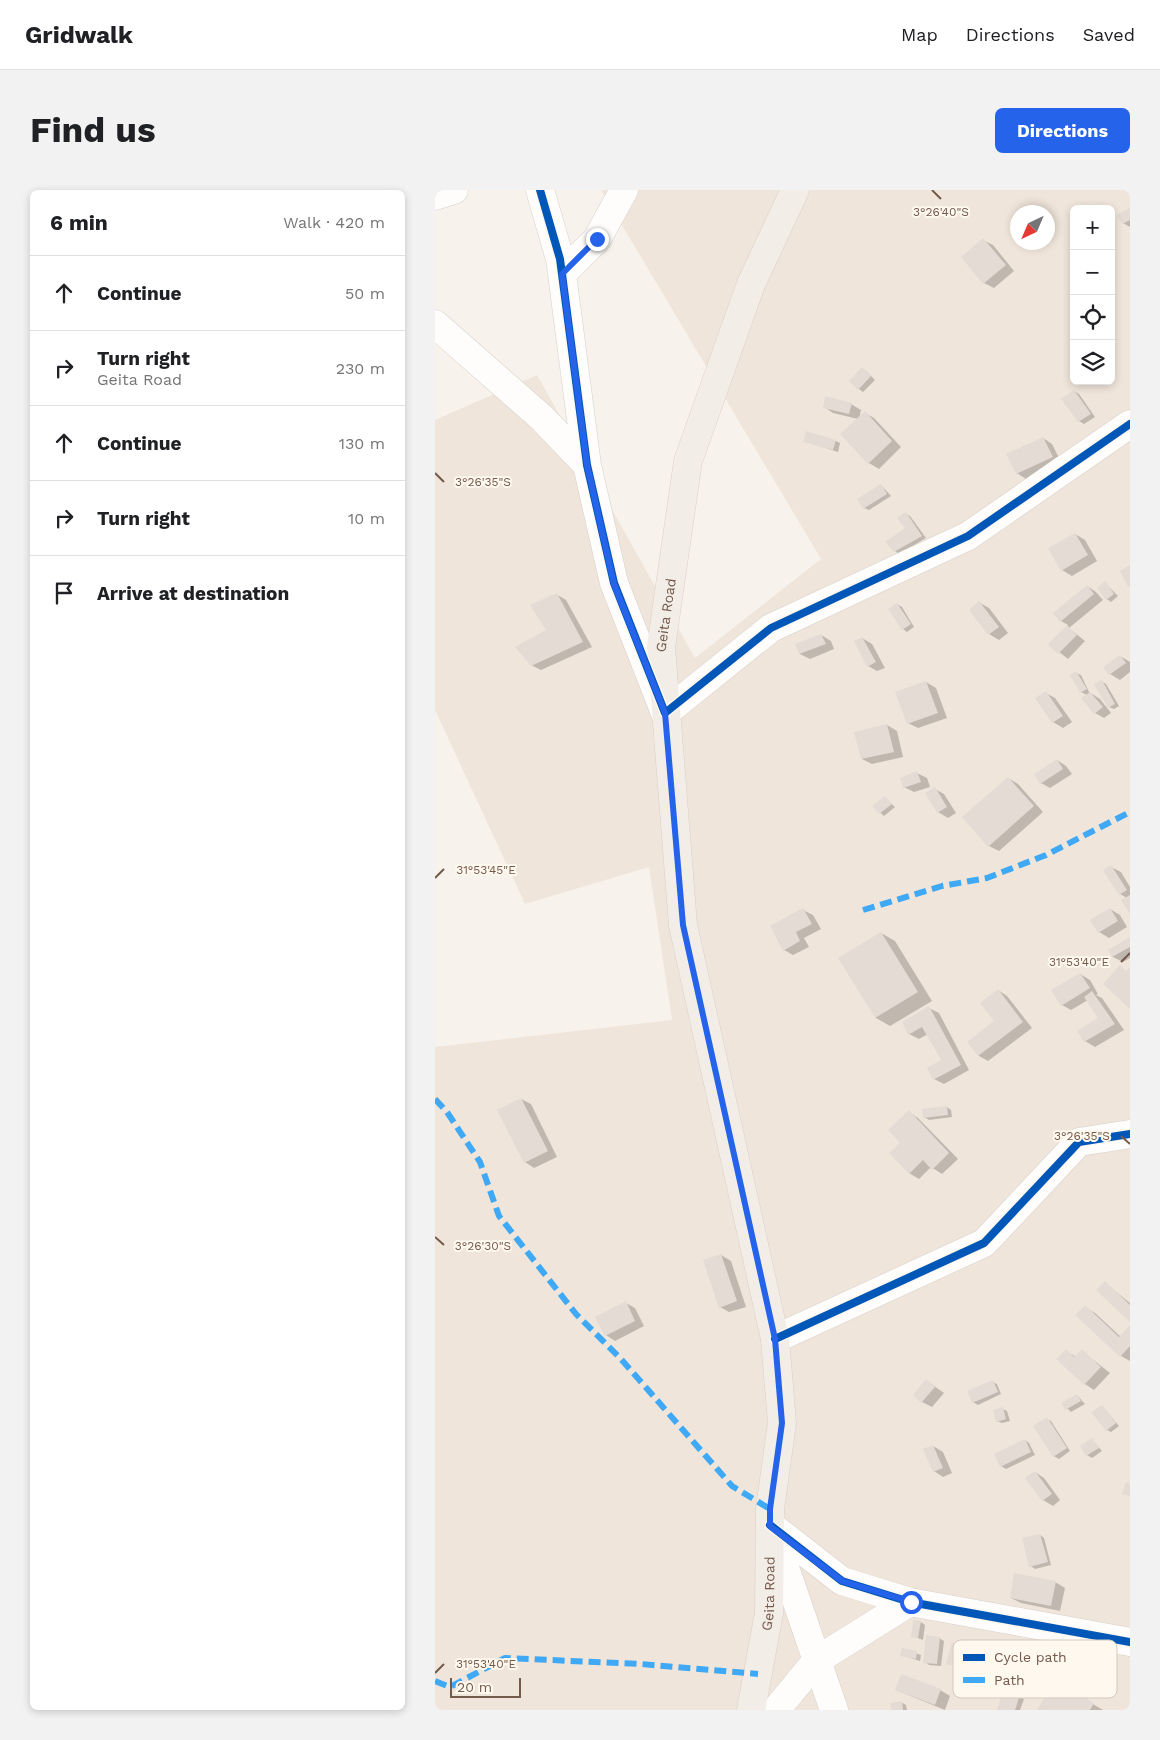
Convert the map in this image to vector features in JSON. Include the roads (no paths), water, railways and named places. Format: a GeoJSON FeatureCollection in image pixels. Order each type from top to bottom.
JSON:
{"type":"FeatureCollection","features":[{"type":"Feature","properties":{"kind":"main road","name":"Geita Road"},"geometry":{"type":"LineString","coordinates":[[751,1710],[769,1613],[770,1509],[782,1423],[775,1339],[683,925],[661,647],[688,461],[751,284],[795,190]]}},
{"type":"Feature","properties":{"kind":"street"},"geometry":{"type":"LineString","coordinates":[[435,196],[454,190]]}},
{"type":"Feature","properties":{"kind":"street"},"geometry":{"type":"LineString","coordinates":[[540,190],[560,259],[587,465],[614,584],[665,713],[771,628],[968,536],[1130,424]]}},
{"type":"Feature","properties":{"kind":"street"},"geometry":{"type":"LineString","coordinates":[[562,274],[597,239],[624,190]]}},
{"type":"Feature","properties":{"kind":"street"},"geometry":{"type":"LineString","coordinates":[[435,324],[542,418],[587,465]]}},
{"type":"Feature","properties":{"kind":"street"},"geometry":{"type":"LineString","coordinates":[[775,1339],[984,1243],[1079,1142],[1130,1134]]}},
{"type":"Feature","properties":{"kind":"street"},"geometry":{"type":"LineString","coordinates":[[770,1526],[842,1581],[911,1602],[1130,1642]]}},
{"type":"Feature","properties":{"kind":"street"},"geometry":{"type":"LineString","coordinates":[[770,1526],[834,1710]]}},
{"type":"Feature","properties":{"kind":"street"},"geometry":{"type":"LineString","coordinates":[[776,1710],[817,1660],[911,1602]]}}]}
